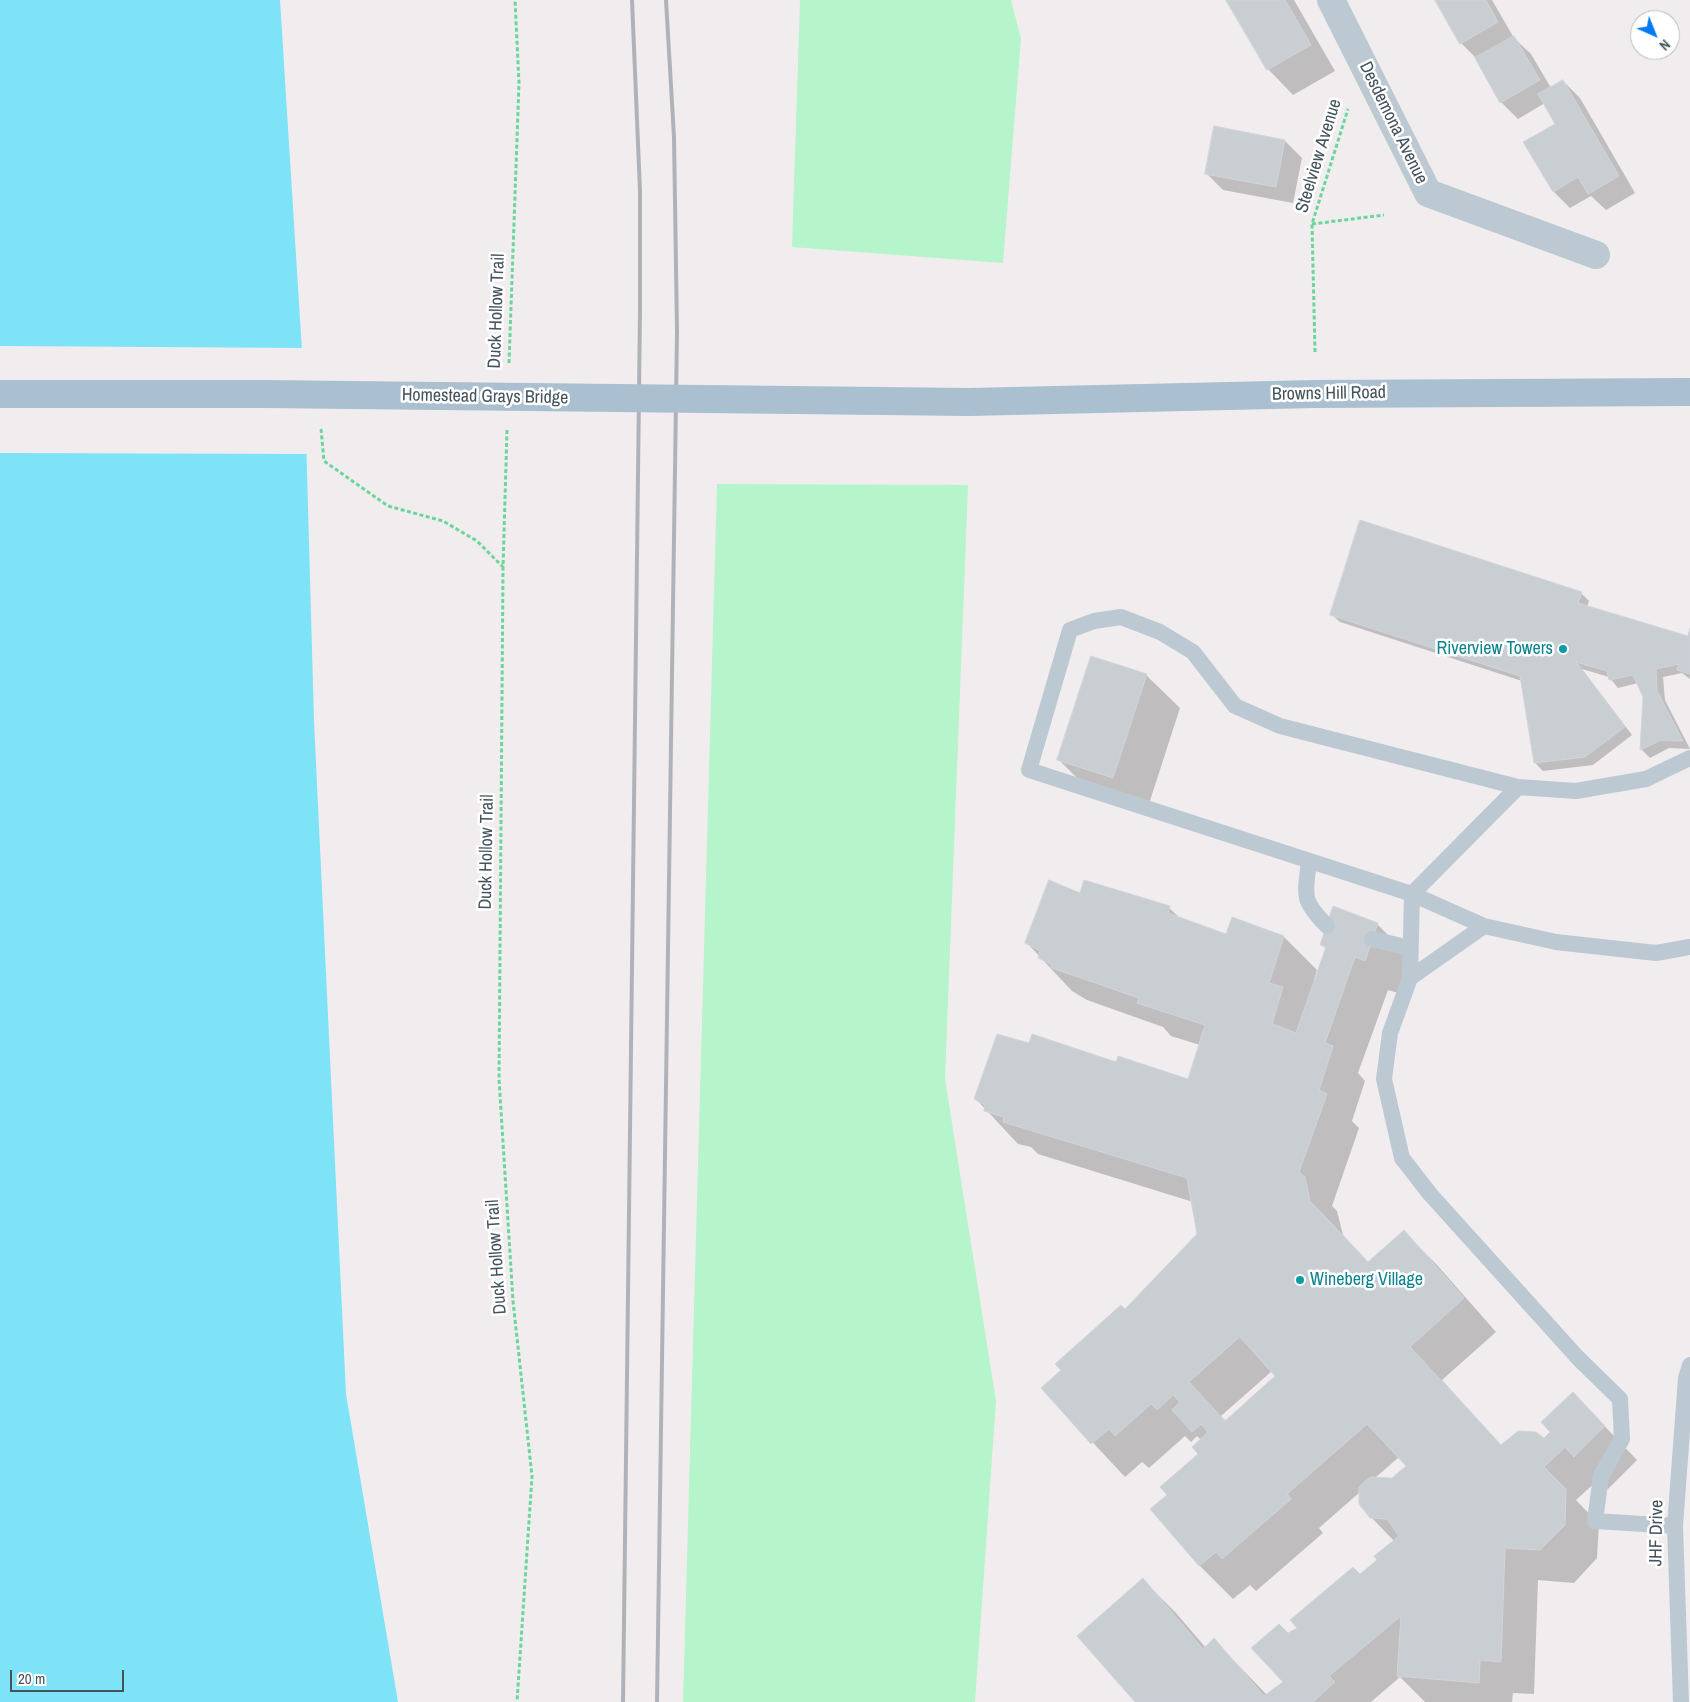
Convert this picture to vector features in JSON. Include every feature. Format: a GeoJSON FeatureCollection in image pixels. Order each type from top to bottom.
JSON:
{"type":"FeatureCollection","features":[{"type":"Feature","properties":{"kind":"main road","name":"Browns Hill Road"},"geometry":{"type":"LineString","coordinates":[[969,402],[1305,394],[1690,392]]}},
{"type":"Feature","properties":{"kind":"main road","name":"Homestead Grays Bridge"},"geometry":{"type":"LineString","coordinates":[[0,394],[969,402]]}},
{"type":"Feature","properties":{"kind":"street","name":"Desdemona Avenue"},"geometry":{"type":"LineString","coordinates":[[1331,0],[1428,193],[1596,255]]}},
{"type":"Feature","properties":{"kind":"lane"},"geometry":{"type":"LineString","coordinates":[[1690,758],[1646,779],[1576,791],[1518,787],[1280,726],[1235,706],[1194,652],[1160,632],[1120,616],[1094,621],[1070,630],[1029,770],[1412,894],[1484,926],[1556,942],[1656,953],[1690,947]]}},
{"type":"Feature","properties":{"kind":"lane"},"geometry":{"type":"LineString","coordinates":[[1518,787],[1412,894],[1410,978],[1390,1032],[1384,1079],[1402,1158],[1430,1194],[1578,1358],[1620,1399],[1622,1439],[1600,1476],[1594,1521],[1676,1526]]}},
{"type":"Feature","properties":{"kind":"lane"},"geometry":{"type":"LineString","coordinates":[[1309,861],[1305,894],[1310,908],[1327,926]]}},
{"type":"Feature","properties":{"kind":"lane"},"geometry":{"type":"LineString","coordinates":[[1410,978],[1484,926]]}},
{"type":"Feature","properties":{"kind":"lane"},"geometry":{"type":"LineString","coordinates":[[1372,939],[1410,948]]}},
{"type":"Feature","properties":{"kind":"lane","name":"JHF Drive"},"geometry":{"type":"LineString","coordinates":[[1681,1702],[1676,1526],[1686,1378],[1690,1365]]}},
{"type":"Feature","properties":{"kind":"path","name":"Duck Hollow Trail"},"geometry":{"type":"LineString","coordinates":[[509,372],[519,83],[515,0]]}},
{"type":"Feature","properties":{"kind":"path","name":"Steelview Avenue"},"geometry":{"type":"LineString","coordinates":[[1315,352],[1312,224],[1363,61]]}},
{"type":"Feature","properties":{"kind":"path"},"geometry":{"type":"LineString","coordinates":[[1312,224],[1384,215]]}},
{"type":"Feature","properties":{"kind":"path","name":"Duck Hollow Trail"},"geometry":{"type":"LineString","coordinates":[[508,421],[503,568],[499,1079],[513,1301],[532,1476],[517,1702]]}},
{"type":"Feature","properties":{"kind":"path"},"geometry":{"type":"LineString","coordinates":[[320,423],[324,461],[388,506],[443,521],[477,541],[503,568]]}},
{"type":"Feature","properties":{"kind":"green space"},"geometry":{"type":"Polygon","coordinates":[[[800,0],[1011,0],[1021,38],[1003,263],[792,247],[800,0]]]}},
{"type":"Feature","properties":{"kind":"green space"},"geometry":{"type":"Polygon","coordinates":[[[717,484],[968,485],[945,1079],[996,1401],[975,1702],[683,1702],[717,484]]]}},
{"type":"Feature","properties":{"kind":"water"},"geometry":{"type":"Polygon","coordinates":[[[0,0],[280,0],[305,399],[314,721],[346,1394],[398,1702],[0,1702],[0,0]]]}},
{"type":"Feature","properties":{"kind":"pier"},"geometry":{"type":"Polygon","coordinates":[[[0,346],[304,348],[309,454],[0,453],[0,346]]]}},
{"type":"Feature","properties":{"kind":"building"},"geometry":{"type":"Polygon","coordinates":[[[1226,0],[1285,0],[1311,45],[1267,70],[1226,0]]]}},
{"type":"Feature","properties":{"kind":"building"},"geometry":{"type":"Polygon","coordinates":[[[1435,0],[1486,0],[1498,22],[1460,44],[1435,0]]]}},
{"type":"Feature","properties":{"kind":"building"},"geometry":{"type":"Polygon","coordinates":[[[1514,36],[1540,80],[1500,103],[1475,58],[1514,36]]]}},
{"type":"Feature","properties":{"kind":"building"},"geometry":{"type":"Polygon","coordinates":[[[1563,80],[1619,176],[1588,194],[1578,177],[1553,192],[1523,142],[1555,124],[1538,94],[1563,80]]]}},
{"type":"Feature","properties":{"kind":"building"},"geometry":{"type":"Polygon","coordinates":[[[1214,126],[1285,140],[1276,187],[1205,174],[1214,126]]]}},
{"type":"Feature","properties":{"kind":"building","name":"Riverview Towers"},"geometry":{"type":"Polygon","coordinates":[[[1360,520],[1582,592],[1578,603],[1688,636],[1690,628],[1690,674],[1677,670],[1679,664],[1656,669],[1657,691],[1683,741],[1661,740],[1640,750],[1643,697],[1633,675],[1609,680],[1607,671],[1576,662],[1625,727],[1585,757],[1534,763],[1520,676],[1330,615],[1360,520]]]}},
{"type":"Feature","properties":{"kind":"building"},"geometry":{"type":"Polygon","coordinates":[[[1091,656],[1147,674],[1113,778],[1057,760],[1091,656]]]}},
{"type":"Feature","properties":{"kind":"building","name":"Wineberg Village"},"geometry":{"type":"Polygon","coordinates":[[[1049,880],[1080,893],[1084,880],[1170,906],[1168,913],[1226,934],[1232,917],[1284,936],[1269,983],[1283,987],[1272,1024],[1296,1033],[1326,947],[1320,945],[1333,906],[1378,923],[1365,961],[1355,957],[1325,1043],[1333,1046],[1319,1090],[1327,1094],[1299,1172],[1305,1177],[1310,1201],[1368,1262],[1404,1230],[1464,1298],[1410,1347],[1501,1445],[1518,1431],[1536,1432],[1544,1438],[1550,1432],[1541,1422],[1573,1392],[1605,1426],[1574,1457],[1565,1447],[1544,1467],[1566,1489],[1565,1525],[1540,1550],[1505,1548],[1501,1662],[1480,1660],[1479,1683],[1397,1676],[1401,1616],[1329,1676],[1335,1682],[1313,1702],[1135,1702],[1077,1636],[1143,1578],[1203,1649],[1214,1638],[1264,1696],[1283,1682],[1251,1648],[1279,1624],[1288,1633],[1297,1628],[1290,1620],[1353,1567],[1360,1574],[1377,1560],[1374,1556],[1399,1536],[1387,1519],[1370,1518],[1359,1504],[1359,1487],[1370,1477],[1392,1478],[1406,1466],[1367,1424],[1287,1494],[1291,1499],[1222,1559],[1216,1552],[1199,1566],[1150,1509],[1167,1495],[1160,1487],[1198,1454],[1192,1447],[1208,1432],[1201,1424],[1192,1432],[1172,1410],[1180,1402],[1173,1395],[1157,1410],[1151,1404],[1115,1436],[1109,1429],[1091,1444],[1041,1388],[1061,1370],[1055,1364],[1121,1305],[1125,1309],[1197,1234],[1187,1178],[1003,1122],[1004,1117],[984,1111],[985,1105],[974,1099],[997,1034],[1029,1043],[1032,1034],[1116,1062],[1118,1056],[1188,1079],[1205,1025],[1137,1003],[1139,998],[1052,968],[1051,964],[1038,958],[1040,951],[1025,943],[1049,880]],[[1240,1337],[1189,1382],[1225,1421],[1275,1376],[1240,1337]]]}},
{"type":"Feature","properties":{"kind":"railway"},"geometry":{"type":"LineString","coordinates":[[623,1702],[640,311],[640,191],[632,0]]}},
{"type":"Feature","properties":{"kind":"railway"},"geometry":{"type":"LineString","coordinates":[[657,1702],[677,332],[674,137],[666,0]]}},
{"type":"Feature","properties":{"kind":"place","name":"Riverview Towers"},"geometry":{"type":"Point","coordinates":[1563,649]}},
{"type":"Feature","properties":{"kind":"place","name":"Wineberg Village"},"geometry":{"type":"Point","coordinates":[1300,1280]}}]}
